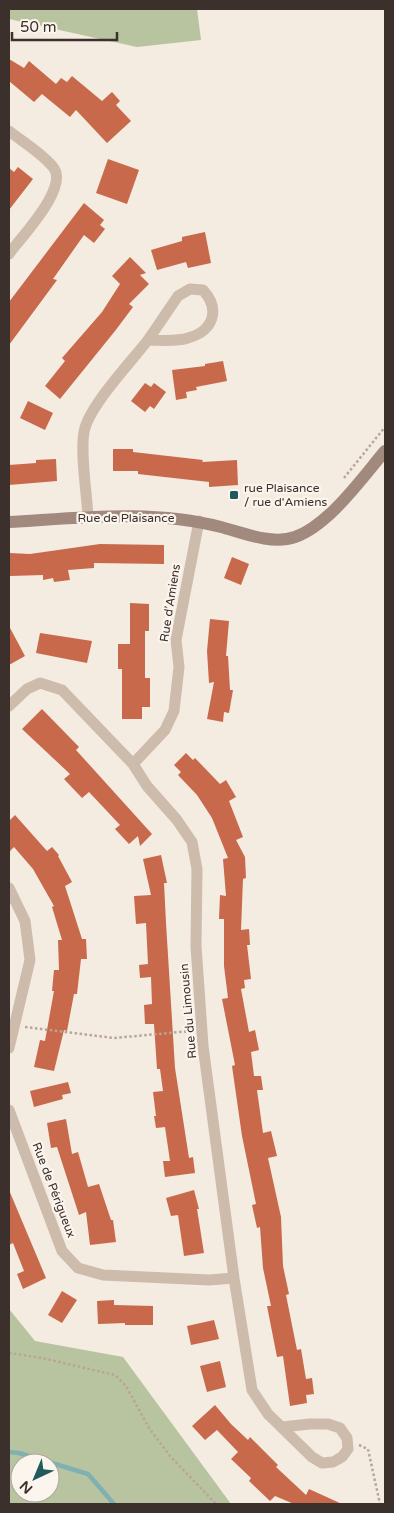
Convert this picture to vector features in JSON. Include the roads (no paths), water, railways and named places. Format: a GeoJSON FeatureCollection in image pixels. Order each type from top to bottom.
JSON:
{"type":"FeatureCollection","features":[{"type":"Feature","properties":{"kind":"street"},"geometry":{"type":"LineString","coordinates":[[9,131],[54,168],[58,183],[53,195],[9,254]]}},
{"type":"Feature","properties":{"kind":"street"},"geometry":{"type":"LineString","coordinates":[[88,518],[82,445],[84,430],[92,412],[148,340],[178,296],[190,289],[203,290],[213,301],[213,316],[204,330],[188,338],[148,340]]}},
{"type":"Feature","properties":{"kind":"street","name":"Rue de Plaisance"},"geometry":{"type":"LineString","coordinates":[[9,522],[168,516],[199,521],[273,539],[294,538],[314,527],[334,509],[385,451]]}},
{"type":"Feature","properties":{"kind":"street","name":"Rue d'Amiens"},"geometry":{"type":"LineString","coordinates":[[133,764],[152,747],[165,730],[174,710],[179,667],[176,640],[199,521]]}},
{"type":"Feature","properties":{"kind":"street","name":"Rue du Limousin"},"geometry":{"type":"LineString","coordinates":[[9,706],[27,689],[40,683],[62,690],[133,764],[147,786],[177,820],[192,842],[197,869],[196,946],[202,1030],[234,1278],[252,1390],[259,1403],[282,1427],[312,1457],[322,1462],[333,1462],[342,1457],[348,1449],[347,1438],[340,1428],[328,1424],[282,1427]]}},
{"type":"Feature","properties":{"kind":"street"},"geometry":{"type":"LineString","coordinates":[[9,888],[25,921],[30,960],[9,1048]]}},
{"type":"Feature","properties":{"kind":"street","name":"Rue de Périgueux"},"geometry":{"type":"LineString","coordinates":[[9,1110],[62,1251],[78,1268],[103,1276],[209,1280],[234,1278]]}},
{"type":"Feature","properties":{"kind":"waterway"},"geometry":{"type":"LineString","coordinates":[[9,1452],[19,1453],[88,1474],[114,1504]]}},
{"type":"Feature","properties":{"kind":"place","name":"rue Plaisance / rue d'Amiens"},"geometry":{"type":"Point","coordinates":[234,495]}}]}
